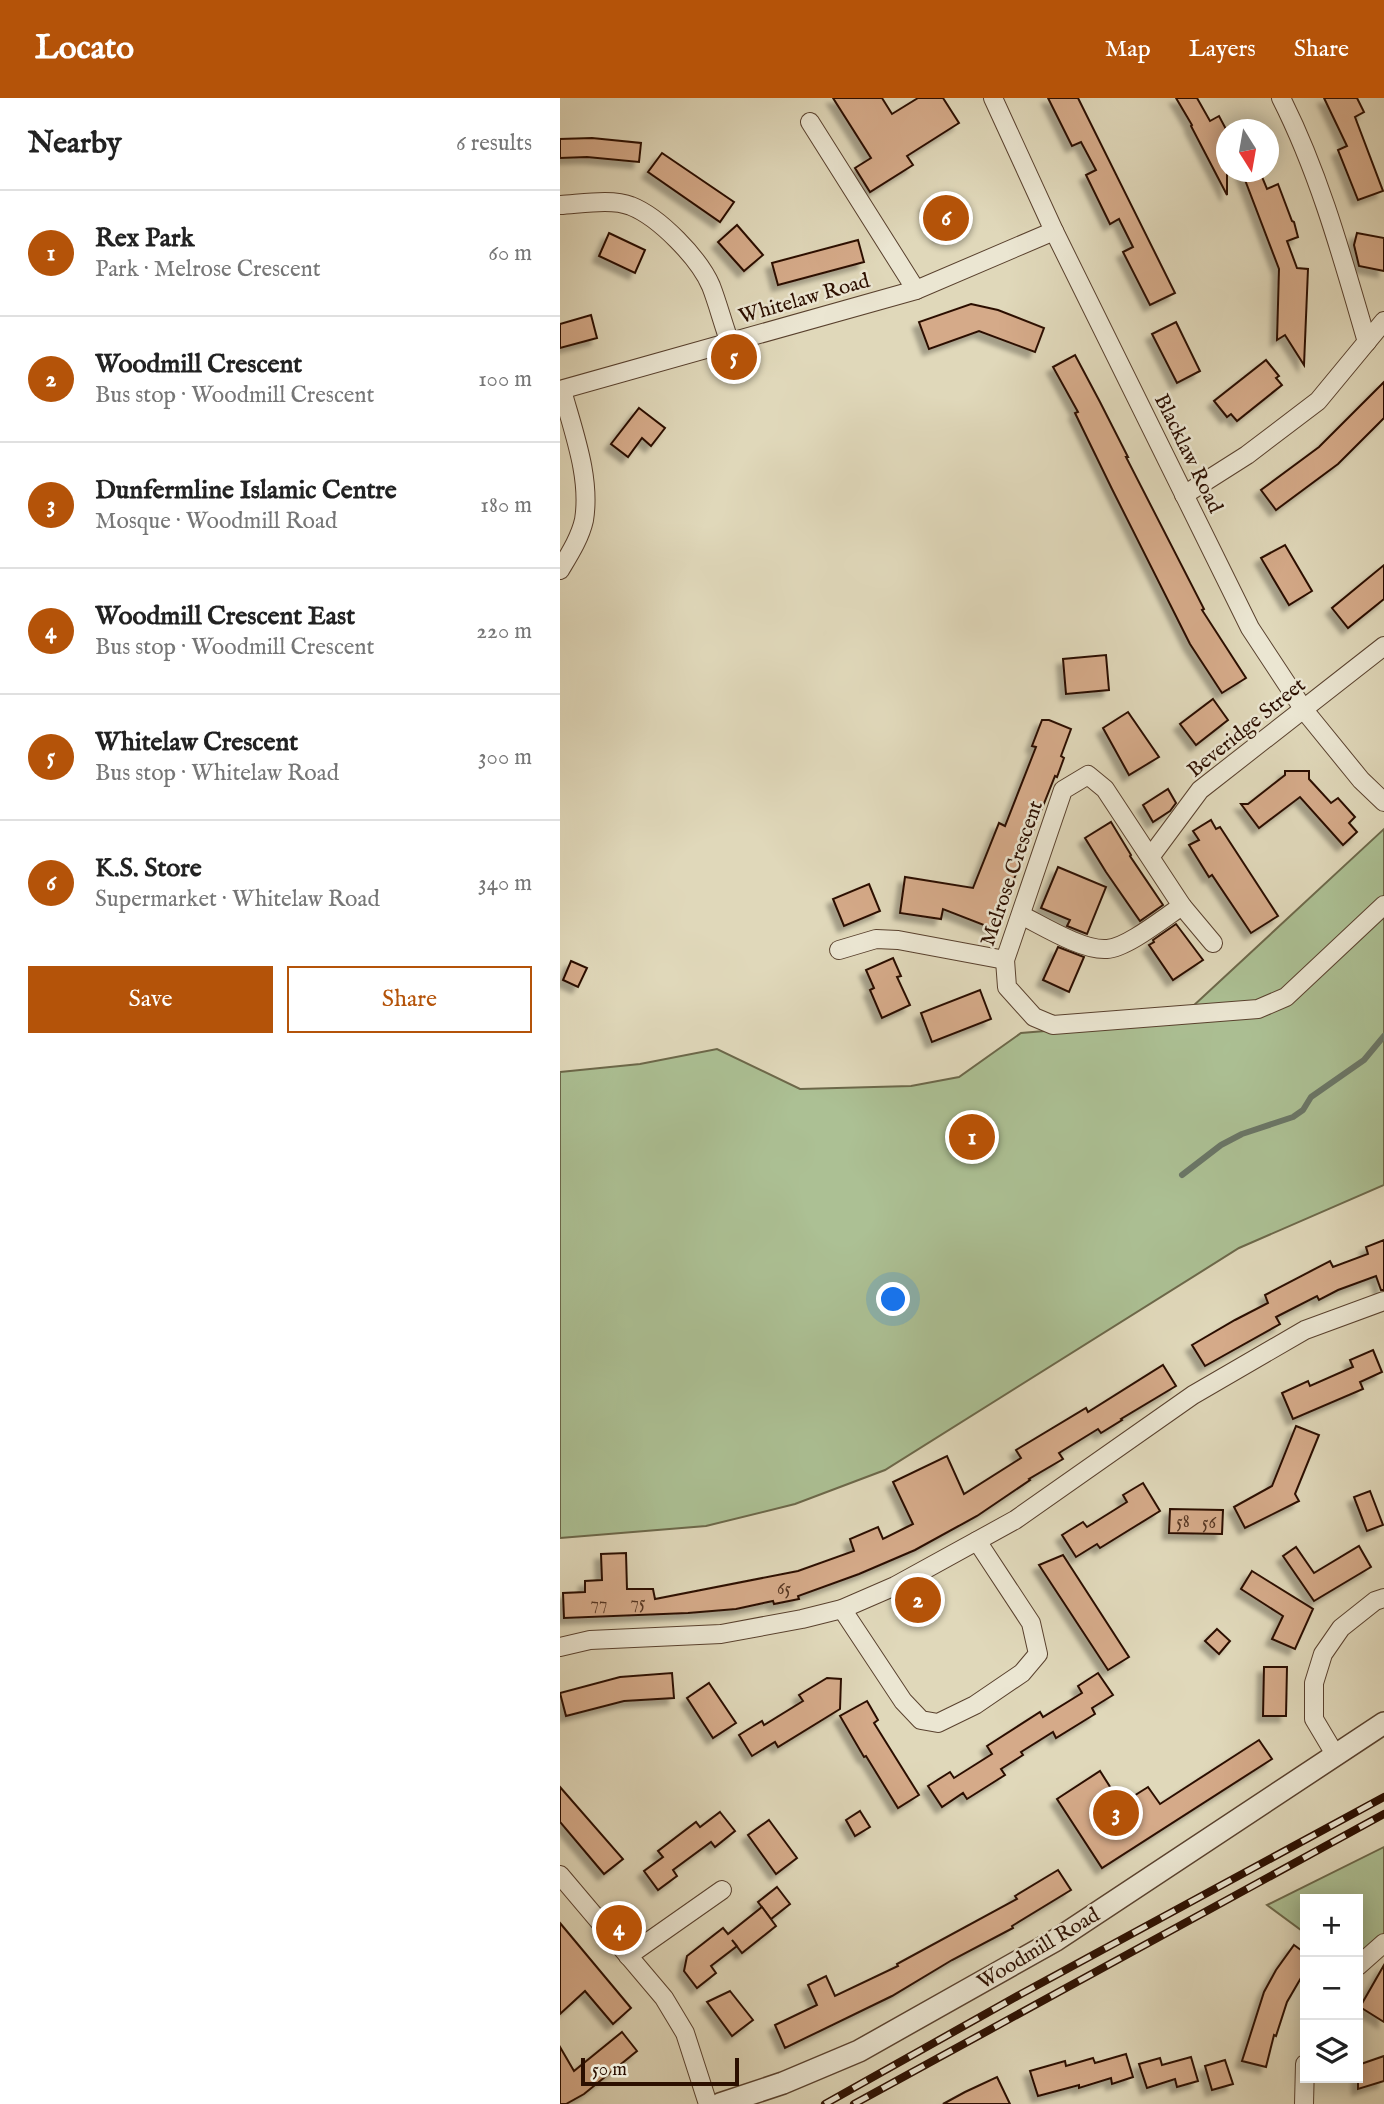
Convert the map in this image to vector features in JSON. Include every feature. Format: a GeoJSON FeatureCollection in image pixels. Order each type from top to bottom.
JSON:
{"type":"FeatureCollection","features":[{"type":"Feature","properties":{"kind":"street","name":"Blacklaw Road"},"geometry":{"type":"LineString","coordinates":[[993,98],[1054,231],[1250,628],[1304,710],[1362,780],[1384,802]]}},
{"type":"Feature","properties":{"kind":"street"},"geometry":{"type":"LineString","coordinates":[[1281,98],[1334,229],[1367,342]]}},
{"type":"Feature","properties":{"kind":"street"},"geometry":{"type":"LineString","coordinates":[[810,122],[916,290]]}},
{"type":"Feature","properties":{"kind":"street"},"geometry":{"type":"LineString","coordinates":[[560,205],[600,202],[629,205],[659,223],[685,248],[710,284],[730,343]]}},
{"type":"Feature","properties":{"kind":"street","name":"Whitelaw Road"},"geometry":{"type":"LineString","coordinates":[[561,390],[916,290],[1054,231]]}},
{"type":"Feature","properties":{"kind":"street"},"geometry":{"type":"LineString","coordinates":[[1184,495],[1247,454],[1318,401],[1384,321]]}},
{"type":"Feature","properties":{"kind":"street"},"geometry":{"type":"LineString","coordinates":[[560,570],[583,522],[585,492],[581,461],[561,390]]}},
{"type":"Feature","properties":{"kind":"street","name":"Beveridge Street"},"geometry":{"type":"LineString","coordinates":[[1151,856],[1200,790],[1384,646]]}},
{"type":"Feature","properties":{"kind":"street","name":"Melrose Crescent"},"geometry":{"type":"LineString","coordinates":[[1213,943],[1182,906],[1105,789],[1088,775],[1063,790],[1005,960],[1007,987],[1034,1017],[1053,1025],[1258,1009],[1286,998],[1384,905]]}},
{"type":"Feature","properties":{"kind":"street"},"geometry":{"type":"LineString","coordinates":[[1021,915],[1089,947],[1108,949],[1125,944],[1182,906]]}},
{"type":"Feature","properties":{"kind":"street"},"geometry":{"type":"LineString","coordinates":[[839,950],[876,939],[898,940],[1005,960]]}},
{"type":"Feature","properties":{"kind":"street"},"geometry":{"type":"LineString","coordinates":[[560,1647],[590,1640],[721,1634],[842,1609],[895,1586],[1015,1520],[1193,1395],[1305,1330],[1384,1301]]}},
{"type":"Feature","properties":{"kind":"street"},"geometry":{"type":"LineString","coordinates":[[842,1609],[903,1700],[921,1720],[938,1723],[975,1705],[1023,1673],[1038,1654],[1031,1623],[977,1541]]}},
{"type":"Feature","properties":{"kind":"street"},"geometry":{"type":"LineString","coordinates":[[1336,1756],[1314,1719],[1314,1683],[1323,1654],[1342,1628],[1375,1601],[1384,1598]]}},
{"type":"Feature","properties":{"kind":"street","name":"Woodmill Road"},"geometry":{"type":"LineString","coordinates":[[720,2104],[783,2083],[859,2051],[1033,1953],[1384,1723]]}},
{"type":"Feature","properties":{"kind":"street"},"geometry":{"type":"LineString","coordinates":[[560,1875],[664,1998],[685,2033],[708,2104]]}},
{"type":"Feature","properties":{"kind":"street"},"geometry":{"type":"LineString","coordinates":[[628,1956],[722,1890]]}},
{"type":"Feature","properties":{"kind":"street"},"geometry":{"type":"LineString","coordinates":[[1363,1962],[1384,1943]]}},
{"type":"Feature","properties":{"kind":"street"},"geometry":{"type":"LineString","coordinates":[[1304,2104],[1305,2083]]}},
{"type":"Feature","properties":{"kind":"green space"},"geometry":{"type":"Polygon","coordinates":[[[1384,829],[1384,1185],[1239,1248],[885,1470],[795,1504],[706,1526],[560,1538],[560,1072],[640,1064],[717,1049],[800,1089],[911,1086],[959,1077],[1021,1033],[1178,1020],[1384,829]]]}},
{"type":"Feature","properties":{"kind":"green space"},"geometry":{"type":"Polygon","coordinates":[[[1384,1847],[1384,1943],[1363,1962],[1363,1894],[1300,1894],[1300,1929],[1267,1905],[1384,1847]]]}},
{"type":"Feature","properties":{"kind":"building"},"geometry":{"type":"Polygon","coordinates":[[[833,98],[882,98],[892,114],[918,98],[943,98],[959,123],[907,156],[913,165],[870,192],[855,168],[871,158],[833,98]]]}},
{"type":"Feature","properties":{"kind":"building"},"geometry":{"type":"Polygon","coordinates":[[[1048,98],[1078,98],[1175,293],[1150,305],[1123,252],[1133,247],[1119,219],[1110,224],[1086,175],[1096,170],[1081,142],[1072,146],[1048,98]]]}},
{"type":"Feature","properties":{"kind":"building"},"geometry":{"type":"Polygon","coordinates":[[[1176,98],[1197,98],[1210,121],[1219,116],[1221,119],[1216,119],[1216,174],[1191,126],[1176,98]]]}},
{"type":"Feature","properties":{"kind":"building"},"geometry":{"type":"Polygon","coordinates":[[[1324,98],[1357,98],[1364,112],[1355,117],[1383,191],[1358,200],[1338,150],[1347,146],[1324,98]]]}},
{"type":"Feature","properties":{"kind":"building"},"geometry":{"type":"Polygon","coordinates":[[[592,138],[641,143],[639,162],[587,157],[560,158],[560,139],[592,138]]]}},
{"type":"Feature","properties":{"kind":"building"},"geometry":{"type":"Polygon","coordinates":[[[662,153],[734,202],[720,222],[648,172],[662,153]]]}},
{"type":"Feature","properties":{"kind":"building"},"geometry":{"type":"Polygon","coordinates":[[[1220,182],[1227,182],[1227,195],[1220,182]]]}},
{"type":"Feature","properties":{"kind":"building"},"geometry":{"type":"Polygon","coordinates":[[[1246,182],[1264,182],[1267,189],[1278,184],[1294,222],[1298,237],[1287,241],[1297,268],[1308,269],[1304,365],[1285,335],[1277,340],[1279,269],[1246,182]]]}},
{"type":"Feature","properties":{"kind":"building"},"geometry":{"type":"Polygon","coordinates":[[[951,193],[965,224],[941,236],[926,205],[951,193]]]}},
{"type":"Feature","properties":{"kind":"building"},"geometry":{"type":"Polygon","coordinates":[[[737,225],[763,255],[744,271],[718,242],[737,225]]]}},
{"type":"Feature","properties":{"kind":"building"},"geometry":{"type":"Polygon","coordinates":[[[609,233],[645,250],[635,273],[599,256],[609,233]]]}},
{"type":"Feature","properties":{"kind":"building"},"geometry":{"type":"Polygon","coordinates":[[[1357,233],[1384,238],[1384,271],[1359,266],[1354,245],[1357,233]]]}},
{"type":"Feature","properties":{"kind":"building"},"geometry":{"type":"Polygon","coordinates":[[[858,240],[864,262],[778,285],[772,263],[858,240]]]}},
{"type":"Feature","properties":{"kind":"building"},"geometry":{"type":"Polygon","coordinates":[[[971,304],[998,310],[1044,328],[1035,352],[979,331],[929,349],[919,322],[971,304]]]}},
{"type":"Feature","properties":{"kind":"building"},"geometry":{"type":"Polygon","coordinates":[[[591,315],[597,338],[560,348],[560,324],[591,315]]]}},
{"type":"Feature","properties":{"kind":"building"},"geometry":{"type":"Polygon","coordinates":[[[1176,322],[1200,371],[1177,383],[1152,334],[1176,322]]]}},
{"type":"Feature","properties":{"kind":"building"},"geometry":{"type":"Polygon","coordinates":[[[1075,355],[1204,609],[1202,610],[1246,678],[1222,693],[1190,644],[1075,413],[1078,412],[1053,367],[1075,355]]]}},
{"type":"Feature","properties":{"kind":"building"},"geometry":{"type":"Polygon","coordinates":[[[1266,360],[1279,376],[1276,378],[1282,385],[1237,421],[1231,414],[1227,417],[1214,401],[1266,360]]]}},
{"type":"Feature","properties":{"kind":"building"},"geometry":{"type":"Polygon","coordinates":[[[1384,382],[1384,418],[1338,464],[1276,510],[1261,490],[1319,447],[1384,382]]]}},
{"type":"Feature","properties":{"kind":"building"},"geometry":{"type":"Polygon","coordinates":[[[639,408],[665,428],[651,446],[642,438],[628,457],[611,444],[639,408]]]}},
{"type":"Feature","properties":{"kind":"building"},"geometry":{"type":"Polygon","coordinates":[[[1285,545],[1312,591],[1289,605],[1261,558],[1285,545]]]}},
{"type":"Feature","properties":{"kind":"building"},"geometry":{"type":"Polygon","coordinates":[[[1384,565],[1384,599],[1348,628],[1332,608],[1384,565]]]}},
{"type":"Feature","properties":{"kind":"building"},"geometry":{"type":"Polygon","coordinates":[[[1106,655],[1109,690],[1066,694],[1063,659],[1106,655]]]}},
{"type":"Feature","properties":{"kind":"building"},"geometry":{"type":"Polygon","coordinates":[[[1213,699],[1228,720],[1196,745],[1180,724],[1213,699]]]}},
{"type":"Feature","properties":{"kind":"building"},"geometry":{"type":"Polygon","coordinates":[[[1128,712],[1159,757],[1129,775],[1103,728],[1128,712]]]}},
{"type":"Feature","properties":{"kind":"building"},"geometry":{"type":"Polygon","coordinates":[[[1042,720],[1071,729],[1057,777],[1055,776],[994,929],[943,909],[941,919],[900,913],[905,877],[973,888],[999,823],[1005,826],[1036,747],[1032,746],[1042,720]]]}},
{"type":"Feature","properties":{"kind":"building"},"geometry":{"type":"Polygon","coordinates":[[[1285,771],[1309,771],[1309,779],[1331,803],[1338,798],[1355,817],[1349,823],[1357,832],[1343,845],[1300,797],[1259,828],[1241,804],[1248,804],[1285,775],[1285,771]]]}},
{"type":"Feature","properties":{"kind":"building"},"geometry":{"type":"Polygon","coordinates":[[[1168,789],[1176,803],[1170,811],[1153,822],[1143,805],[1168,789]]]}},
{"type":"Feature","properties":{"kind":"building"},"geometry":{"type":"Polygon","coordinates":[[[1211,820],[1216,829],[1220,827],[1278,916],[1251,933],[1189,845],[1199,840],[1193,831],[1211,820]]]}},
{"type":"Feature","properties":{"kind":"building"},"geometry":{"type":"Polygon","coordinates":[[[1111,822],[1163,905],[1140,921],[1085,838],[1111,822]]]}},
{"type":"Feature","properties":{"kind":"building"},"geometry":{"type":"Polygon","coordinates":[[[1058,867],[1106,887],[1087,934],[1067,926],[1070,920],[1041,908],[1058,867]]]}},
{"type":"Feature","properties":{"kind":"building"},"geometry":{"type":"Polygon","coordinates":[[[869,884],[880,911],[844,926],[833,899],[869,884]]]}},
{"type":"Feature","properties":{"kind":"building"},"geometry":{"type":"Polygon","coordinates":[[[1176,924],[1203,960],[1173,980],[1149,945],[1176,924]]]}},
{"type":"Feature","properties":{"kind":"building"},"geometry":{"type":"Polygon","coordinates":[[[1058,947],[1084,957],[1069,992],[1043,980],[1058,947]]]}},
{"type":"Feature","properties":{"kind":"building"},"geometry":{"type":"Polygon","coordinates":[[[893,958],[901,976],[897,977],[910,1005],[882,1018],[870,990],[874,988],[866,970],[893,958]]]}},
{"type":"Feature","properties":{"kind":"building"},"geometry":{"type":"Polygon","coordinates":[[[571,961],[587,968],[578,987],[563,980],[571,961]]]}},
{"type":"Feature","properties":{"kind":"building"},"geometry":{"type":"Polygon","coordinates":[[[980,990],[991,1019],[932,1042],[921,1013],[980,990]]]}},
{"type":"Feature","properties":{"kind":"building"},"geometry":{"type":"Polygon","coordinates":[[[1384,1240],[1384,1290],[1381,1290],[1376,1276],[1319,1300],[1317,1296],[1276,1317],[1280,1324],[1205,1366],[1192,1345],[1268,1303],[1265,1295],[1330,1261],[1333,1267],[1368,1254],[1366,1247],[1384,1240]]]}},
{"type":"Feature","properties":{"kind":"building"},"geometry":{"type":"Polygon","coordinates":[[[1373,1350],[1382,1372],[1360,1382],[1363,1389],[1293,1419],[1282,1393],[1308,1381],[1310,1386],[1353,1367],[1350,1360],[1373,1350]]]}},
{"type":"Feature","properties":{"kind":"building"},"geometry":{"type":"Polygon","coordinates":[[[1163,1365],[1176,1386],[1101,1433],[1098,1429],[1059,1453],[1063,1459],[1029,1479],[977,1516],[915,1550],[859,1574],[798,1596],[799,1599],[774,1604],[773,1601],[736,1609],[688,1613],[564,1618],[563,1593],[585,1592],[585,1581],[602,1580],[601,1554],[626,1553],[627,1589],[653,1589],[655,1599],[798,1571],[854,1551],[850,1539],[878,1527],[883,1539],[913,1524],[893,1482],[947,1456],[964,1494],[1021,1458],[1016,1450],[1086,1408],[1088,1412],[1163,1365]]]}},
{"type":"Feature","properties":{"kind":"building"},"geometry":{"type":"Polygon","coordinates":[[[1296,1426],[1319,1435],[1295,1494],[1299,1501],[1245,1528],[1234,1507],[1272,1486],[1296,1426]]]}},
{"type":"Feature","properties":{"kind":"building"},"geometry":{"type":"Polygon","coordinates":[[[1143,1483],[1160,1511],[1100,1548],[1097,1544],[1076,1557],[1062,1535],[1083,1522],[1087,1527],[1127,1502],[1123,1495],[1143,1483]]]}},
{"type":"Feature","properties":{"kind":"building"},"geometry":{"type":"Polygon","coordinates":[[[1370,1491],[1383,1525],[1367,1531],[1354,1497],[1370,1491]]]}},
{"type":"Feature","properties":{"kind":"building"},"geometry":{"type":"Polygon","coordinates":[[[1170,1509],[1223,1510],[1222,1534],[1169,1533],[1170,1509]]]}},
{"type":"Feature","properties":{"kind":"building"},"geometry":{"type":"Polygon","coordinates":[[[1359,1546],[1371,1567],[1314,1601],[1283,1556],[1296,1547],[1314,1573],[1359,1546]]]}},
{"type":"Feature","properties":{"kind":"building"},"geometry":{"type":"Polygon","coordinates":[[[1063,1555],[1129,1657],[1108,1670],[1039,1565],[1063,1555]]]}},
{"type":"Feature","properties":{"kind":"building"},"geometry":{"type":"Polygon","coordinates":[[[1252,1571],[1313,1609],[1295,1649],[1272,1639],[1283,1616],[1241,1589],[1252,1571]]]}},
{"type":"Feature","properties":{"kind":"building"},"geometry":{"type":"Polygon","coordinates":[[[1217,1629],[1230,1641],[1219,1654],[1205,1641],[1217,1629]]]}},
{"type":"Feature","properties":{"kind":"building"},"geometry":{"type":"Polygon","coordinates":[[[1264,1667],[1287,1667],[1286,1716],[1263,1716],[1264,1667]]]}},
{"type":"Feature","properties":{"kind":"building"},"geometry":{"type":"Polygon","coordinates":[[[672,1673],[674,1698],[624,1701],[566,1716],[560,1693],[620,1677],[672,1673]]]}},
{"type":"Feature","properties":{"kind":"building"},"geometry":{"type":"Polygon","coordinates":[[[1098,1673],[1113,1695],[1092,1708],[1095,1714],[1056,1738],[1053,1732],[1021,1752],[1023,1755],[1001,1769],[1005,1775],[967,1799],[963,1793],[942,1807],[928,1786],[950,1772],[954,1778],[992,1754],[987,1746],[1040,1712],[1043,1717],[1082,1693],[1078,1686],[1098,1673]]]}},
{"type":"Feature","properties":{"kind":"building"},"geometry":{"type":"Polygon","coordinates":[[[827,1678],[841,1679],[840,1709],[778,1747],[775,1742],[752,1756],[739,1735],[762,1721],[764,1725],[803,1701],[799,1695],[827,1678]]]}},
{"type":"Feature","properties":{"kind":"building"},"geometry":{"type":"Polygon","coordinates":[[[709,1683],[736,1723],[713,1738],[687,1698],[709,1683]]]}},
{"type":"Feature","properties":{"kind":"building"},"geometry":{"type":"Polygon","coordinates":[[[867,1701],[878,1720],[874,1723],[919,1795],[898,1808],[840,1716],[867,1701]]]}},
{"type":"Feature","properties":{"kind":"building"},"geometry":{"type":"Polygon","coordinates":[[[1259,1740],[1272,1759],[1102,1868],[1057,1799],[1100,1771],[1121,1804],[1148,1787],[1160,1804],[1259,1740]]]}},
{"type":"Feature","properties":{"kind":"building"},"geometry":{"type":"Polygon","coordinates":[[[560,1787],[623,1859],[604,1874],[560,1822],[560,1787]]]}},
{"type":"Feature","properties":{"kind":"building"},"geometry":{"type":"Polygon","coordinates":[[[860,1811],[870,1827],[855,1836],[846,1820],[860,1811]]]}},
{"type":"Feature","properties":{"kind":"building"},"geometry":{"type":"Polygon","coordinates":[[[720,1812],[735,1831],[715,1847],[711,1842],[673,1870],[677,1876],[658,1890],[644,1871],[663,1857],[658,1851],[696,1822],[700,1827],[720,1812]]]}},
{"type":"Feature","properties":{"kind":"building"},"geometry":{"type":"Polygon","coordinates":[[[769,1820],[797,1858],[776,1874],[748,1835],[769,1820]]]}},
{"type":"Feature","properties":{"kind":"building"},"geometry":{"type":"Polygon","coordinates":[[[1058,1870],[1071,1890],[1012,1926],[1013,1928],[892,1996],[785,2048],[775,2025],[817,2005],[808,1985],[826,1976],[835,1996],[898,1966],[897,1964],[1017,1899],[1015,1896],[1058,1870]]]}},
{"type":"Feature","properties":{"kind":"building"},"geometry":{"type":"Polygon","coordinates":[[[777,1887],[790,1904],[771,1919],[758,1902],[777,1887]]]}},
{"type":"Feature","properties":{"kind":"building"},"geometry":{"type":"Polygon","coordinates":[[[762,1907],[776,1926],[742,1953],[737,1946],[711,1966],[716,1973],[697,1988],[684,1971],[687,1956],[723,1928],[728,1934],[762,1907]]]}},
{"type":"Feature","properties":{"kind":"building"},"geometry":{"type":"Polygon","coordinates":[[[560,1923],[631,2008],[613,2024],[585,1991],[560,2014],[560,1923]]]}},
{"type":"Feature","properties":{"kind":"building"},"geometry":{"type":"Polygon","coordinates":[[[1294,1945],[1300,1949],[1300,1980],[1287,2002],[1276,2036],[1274,2035],[1266,2067],[1242,2061],[1264,1992],[1294,1945]]]}},
{"type":"Feature","properties":{"kind":"building"},"geometry":{"type":"Polygon","coordinates":[[[1384,1965],[1384,2022],[1363,2009],[1363,2002],[1384,1965]]]}},
{"type":"Feature","properties":{"kind":"building"},"geometry":{"type":"Polygon","coordinates":[[[730,1991],[753,2020],[732,2036],[707,2002],[730,1991]]]}},
{"type":"Feature","properties":{"kind":"building"},"geometry":{"type":"Polygon","coordinates":[[[622,2032],[637,2051],[584,2094],[566,2104],[560,2104],[560,2047],[574,2071],[622,2032]]]}},
{"type":"Feature","properties":{"kind":"building"},"geometry":{"type":"Polygon","coordinates":[[[1126,2054],[1133,2077],[1112,2084],[1111,2078],[1038,2096],[1030,2071],[1065,2061],[1066,2066],[1093,2058],[1095,2063],[1126,2054]]]}},
{"type":"Feature","properties":{"kind":"building"},"geometry":{"type":"Polygon","coordinates":[[[1384,2056],[1384,2081],[1358,2089],[1358,2083],[1363,2083],[1363,2063],[1384,2056]]]}},
{"type":"Feature","properties":{"kind":"building"},"geometry":{"type":"Polygon","coordinates":[[[1191,2057],[1198,2081],[1177,2087],[1175,2079],[1147,2088],[1139,2064],[1160,2058],[1162,2065],[1191,2057]]]}},
{"type":"Feature","properties":{"kind":"building"},"geometry":{"type":"Polygon","coordinates":[[[1225,2060],[1233,2084],[1212,2090],[1205,2066],[1225,2060]]]}},
{"type":"Feature","properties":{"kind":"building"},"geometry":{"type":"Polygon","coordinates":[[[997,2077],[1010,2104],[943,2104],[965,2092],[997,2077]]]}},
{"type":"Feature","properties":{"kind":"waterway"},"geometry":{"type":"LineString","coordinates":[[1182,1175],[1221,1145],[1242,1134],[1293,1117],[1303,1110],[1311,1097],[1364,1060],[1384,1036]]}},
{"type":"Feature","properties":{"kind":"railway"},"geometry":{"type":"LineString","coordinates":[[825,2104],[1384,1797]]}},
{"type":"Feature","properties":{"kind":"railway"},"geometry":{"type":"LineString","coordinates":[[854,2104],[1384,1814]]}},
{"type":"Feature","properties":{"kind":"place","name":"K.S. Store"},"geometry":{"type":"Point","coordinates":[946,218]}},
{"type":"Feature","properties":{"kind":"place","name":"Whitelaw Crescent"},"geometry":{"type":"Point","coordinates":[734,357]}},
{"type":"Feature","properties":{"kind":"place","name":"Rex Park"},"geometry":{"type":"Point","coordinates":[972,1137]}},
{"type":"Feature","properties":{"kind":"place","name":"Woodmill Crescent"},"geometry":{"type":"Point","coordinates":[918,1600]}},
{"type":"Feature","properties":{"kind":"place","name":"Dunfermline Islamic Centre"},"geometry":{"type":"Point","coordinates":[1116,1813]}},
{"type":"Feature","properties":{"kind":"place","name":"Woodmill Crescent East"},"geometry":{"type":"Point","coordinates":[619,1928]}}]}
